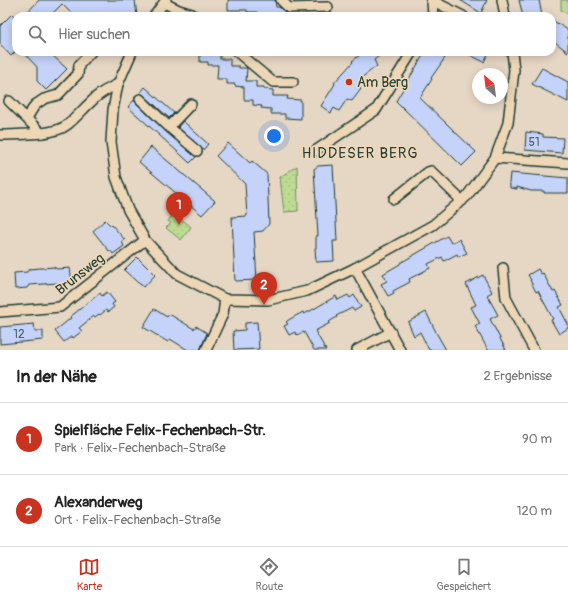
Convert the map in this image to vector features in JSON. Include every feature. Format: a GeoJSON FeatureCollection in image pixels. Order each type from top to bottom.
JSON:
{"type":"FeatureCollection","features":[{"type":"Feature","properties":{"kind":"street"},"geometry":{"type":"LineString","coordinates":[[281,0],[290,8],[328,6]]}},
{"type":"Feature","properties":{"kind":"street"},"geometry":{"type":"LineString","coordinates":[[431,0],[432,12]]}},
{"type":"Feature","properties":{"kind":"street"},"geometry":{"type":"LineString","coordinates":[[431,0],[455,12]]}},
{"type":"Feature","properties":{"kind":"street"},"geometry":{"type":"LineString","coordinates":[[502,0],[504,12]]}},
{"type":"Feature","properties":{"kind":"street"},"geometry":{"type":"LineString","coordinates":[[157,12],[165,1],[179,10],[186,12]]}},
{"type":"Feature","properties":{"kind":"street"},"geometry":{"type":"LineString","coordinates":[[27,118],[35,105],[44,99],[58,95],[78,74],[78,65],[87,56]]}},
{"type":"Feature","properties":{"kind":"street"},"geometry":{"type":"LineString","coordinates":[[130,56],[118,84],[113,110],[112,142],[116,177],[128,210],[145,240],[177,274],[225,299],[268,300],[307,291],[356,268],[433,225],[462,201],[495,158],[508,123],[514,70],[512,56]]}},
{"type":"Feature","properties":{"kind":"street"},"geometry":{"type":"LineString","coordinates":[[242,56],[273,82],[293,82]]}},
{"type":"Feature","properties":{"kind":"street"},"geometry":{"type":"LineString","coordinates":[[315,151],[380,106],[410,56]]}},
{"type":"Feature","properties":{"kind":"street"},"geometry":{"type":"LineString","coordinates":[[0,135],[41,133],[66,126],[104,91],[118,84]]}},
{"type":"Feature","properties":{"kind":"street"},"geometry":{"type":"LineString","coordinates":[[140,99],[197,151]]}},
{"type":"Feature","properties":{"kind":"street"},"geometry":{"type":"LineString","coordinates":[[9,100],[41,133]]}},
{"type":"Feature","properties":{"kind":"street"},"geometry":{"type":"LineString","coordinates":[[169,127],[188,102],[179,108]]}},
{"type":"Feature","properties":{"kind":"street"},"geometry":{"type":"LineString","coordinates":[[495,158],[568,163]]}},
{"type":"Feature","properties":{"kind":"street"},"geometry":{"type":"LineString","coordinates":[[394,199],[428,172],[432,171],[462,201]]}},
{"type":"Feature","properties":{"kind":"street","name":"Brunsweg"},"geometry":{"type":"LineString","coordinates":[[0,312],[60,306],[145,240]]}},
{"type":"Feature","properties":{"kind":"street"},"geometry":{"type":"LineString","coordinates":[[356,268],[400,350]]}},
{"type":"Feature","properties":{"kind":"street"},"geometry":{"type":"LineString","coordinates":[[503,268],[506,298],[534,350]]}},
{"type":"Feature","properties":{"kind":"street"},"geometry":{"type":"LineString","coordinates":[[206,350],[223,314],[225,299]]}},
{"type":"Feature","properties":{"kind":"street"},"geometry":{"type":"LineString","coordinates":[[357,350],[391,332]]}},
{"type":"Feature","properties":{"kind":"green space"},"geometry":{"type":"Polygon","coordinates":[[[561,0],[568,0],[568,14],[561,10],[561,0]]]}},
{"type":"Feature","properties":{"kind":"green space"},"geometry":{"type":"Polygon","coordinates":[[[297,166],[298,211],[284,212],[280,177],[297,166]]]}},
{"type":"Feature","properties":{"kind":"green space"},"geometry":{"type":"Polygon","coordinates":[[[174,213],[191,227],[181,240],[166,228],[171,223],[168,221],[174,213]]]}},
{"type":"Feature","properties":{"kind":"building"},"geometry":{"type":"Polygon","coordinates":[[[39,0],[135,0],[136,12],[70,12],[62,4],[54,12],[28,12],[39,0]]]}},
{"type":"Feature","properties":{"kind":"building"},"geometry":{"type":"Polygon","coordinates":[[[228,0],[275,0],[276,7],[279,7],[285,12],[247,12],[247,10],[228,10],[228,0]]]}},
{"type":"Feature","properties":{"kind":"building"},"geometry":{"type":"Polygon","coordinates":[[[460,0],[487,0],[481,12],[460,0]]]}},
{"type":"Feature","properties":{"kind":"building"},"geometry":{"type":"Polygon","coordinates":[[[519,0],[539,0],[541,12],[522,12],[519,0]]]}},
{"type":"Feature","properties":{"kind":"building"},"geometry":{"type":"Polygon","coordinates":[[[12,14],[11,56],[0,44],[0,26],[12,14]]]}},
{"type":"Feature","properties":{"kind":"building"},"geometry":{"type":"Polygon","coordinates":[[[556,22],[568,30],[568,52],[556,43],[556,22]]]}},
{"type":"Feature","properties":{"kind":"building"},"geometry":{"type":"Polygon","coordinates":[[[27,56],[53,56],[67,69],[46,90],[37,81],[37,67],[27,56]]]}},
{"type":"Feature","properties":{"kind":"building"},"geometry":{"type":"Polygon","coordinates":[[[200,56],[220,56],[220,59],[230,59],[230,66],[247,68],[246,81],[256,81],[256,87],[264,87],[264,89],[273,90],[273,96],[288,96],[287,99],[301,100],[301,119],[285,118],[285,114],[271,114],[271,109],[253,105],[253,100],[244,100],[244,87],[235,86],[235,84],[227,84],[227,79],[217,79],[218,65],[208,65],[208,62],[200,62],[200,56]]]}},
{"type":"Feature","properties":{"kind":"building","name":"Am Berg"},"geometry":{"type":"Polygon","coordinates":[[[359,56],[379,56],[374,60],[377,66],[361,78],[364,81],[359,87],[361,89],[352,101],[347,99],[339,111],[334,108],[331,113],[321,106],[335,84],[334,83],[353,62],[352,61],[359,56]]]}},
{"type":"Feature","properties":{"kind":"building"},"geometry":{"type":"Polygon","coordinates":[[[423,56],[446,56],[431,78],[432,79],[420,98],[476,152],[462,166],[396,101],[423,56]]]}},
{"type":"Feature","properties":{"kind":"building"},"geometry":{"type":"Polygon","coordinates":[[[472,56],[487,56],[484,62],[472,56]]]}},
{"type":"Feature","properties":{"kind":"building"},"geometry":{"type":"Polygon","coordinates":[[[542,68],[568,82],[568,102],[532,84],[542,68]]]}},
{"type":"Feature","properties":{"kind":"building"},"geometry":{"type":"Polygon","coordinates":[[[145,87],[174,113],[169,118],[140,93],[145,87]]]}},
{"type":"Feature","properties":{"kind":"building"},"geometry":{"type":"Polygon","coordinates":[[[134,100],[165,131],[196,157],[190,163],[128,107],[134,100]]]}},
{"type":"Feature","properties":{"kind":"building"},"geometry":{"type":"Polygon","coordinates":[[[183,121],[208,144],[203,150],[178,127],[183,121]]]}},
{"type":"Feature","properties":{"kind":"building"},"geometry":{"type":"Polygon","coordinates":[[[526,132],[543,134],[543,137],[563,138],[562,153],[525,150],[526,132]]]}},
{"type":"Feature","properties":{"kind":"building"},"geometry":{"type":"Polygon","coordinates":[[[228,143],[250,163],[252,161],[267,174],[269,224],[263,231],[254,232],[257,280],[235,281],[232,217],[247,216],[245,184],[216,156],[228,143]]]}},
{"type":"Feature","properties":{"kind":"building"},"geometry":{"type":"Polygon","coordinates":[[[151,147],[215,201],[202,215],[139,162],[151,147]]]}},
{"type":"Feature","properties":{"kind":"building"},"geometry":{"type":"Polygon","coordinates":[[[333,165],[337,241],[333,241],[334,261],[316,262],[315,248],[316,236],[318,236],[314,169],[318,166],[333,165]]]}},
{"type":"Feature","properties":{"kind":"building"},"geometry":{"type":"Polygon","coordinates":[[[510,173],[568,178],[568,193],[544,193],[544,191],[531,191],[517,187],[517,189],[510,188],[510,173]]]}},
{"type":"Feature","properties":{"kind":"building"},"geometry":{"type":"Polygon","coordinates":[[[105,220],[111,226],[112,225],[125,240],[122,242],[124,246],[113,254],[93,231],[105,220]]]}},
{"type":"Feature","properties":{"kind":"building"},"geometry":{"type":"Polygon","coordinates":[[[447,236],[451,243],[459,239],[467,253],[458,257],[457,254],[444,261],[442,257],[428,264],[430,268],[409,279],[410,282],[393,291],[394,293],[388,296],[381,284],[387,281],[383,274],[447,236]]]}},
{"type":"Feature","properties":{"kind":"building"},"geometry":{"type":"Polygon","coordinates":[[[137,257],[155,275],[144,287],[124,270],[137,257]]]}},
{"type":"Feature","properties":{"kind":"building"},"geometry":{"type":"Polygon","coordinates":[[[54,267],[57,269],[70,268],[72,283],[60,285],[58,283],[29,285],[27,288],[15,289],[14,273],[27,272],[29,269],[54,267]]]}},
{"type":"Feature","properties":{"kind":"building"},"geometry":{"type":"Polygon","coordinates":[[[538,269],[541,274],[543,273],[553,292],[555,291],[563,305],[559,307],[568,324],[568,328],[559,334],[551,320],[553,319],[538,291],[536,292],[528,275],[538,269]]]}},
{"type":"Feature","properties":{"kind":"building"},"geometry":{"type":"Polygon","coordinates":[[[483,275],[492,292],[487,295],[498,315],[490,319],[506,350],[488,350],[475,326],[480,324],[471,307],[476,305],[466,284],[483,275]]]}},
{"type":"Feature","properties":{"kind":"building"},"geometry":{"type":"Polygon","coordinates":[[[107,292],[115,302],[112,304],[114,307],[108,312],[106,310],[100,315],[94,316],[79,328],[82,331],[73,338],[72,336],[64,342],[55,331],[100,293],[102,296],[107,292]]]}},
{"type":"Feature","properties":{"kind":"building"},"geometry":{"type":"Polygon","coordinates":[[[348,295],[350,298],[354,295],[361,307],[354,311],[352,308],[336,316],[337,317],[329,322],[330,323],[315,331],[326,350],[314,350],[304,332],[296,335],[295,332],[289,335],[284,326],[288,324],[286,322],[290,319],[303,312],[304,314],[312,310],[336,296],[338,300],[348,295]]]}},
{"type":"Feature","properties":{"kind":"building"},"geometry":{"type":"Polygon","coordinates":[[[154,309],[167,317],[169,314],[194,329],[196,326],[207,333],[200,350],[188,350],[170,339],[168,342],[143,327],[154,309]]]}},
{"type":"Feature","properties":{"kind":"building"},"geometry":{"type":"Polygon","coordinates":[[[426,312],[446,350],[429,350],[420,332],[414,336],[408,322],[426,312]]]}},
{"type":"Feature","properties":{"kind":"building"},"geometry":{"type":"Polygon","coordinates":[[[257,322],[259,349],[234,350],[233,331],[245,330],[245,323],[257,322]]]}},
{"type":"Feature","properties":{"kind":"building"},"geometry":{"type":"Polygon","coordinates":[[[34,324],[35,331],[43,331],[43,340],[0,344],[0,327],[34,324]]]}},
{"type":"Feature","properties":{"kind":"place","name":"Am Berg"},"geometry":{"type":"Point","coordinates":[349,82]}},
{"type":"Feature","properties":{"kind":"place","name":"Spielfläche Felix-Fechenbach-Str."},"geometry":{"type":"Point","coordinates":[179,225]}},
{"type":"Feature","properties":{"kind":"place","name":"Alexanderweg"},"geometry":{"type":"Point","coordinates":[264,305]}},
{"type":"Feature","properties":{"kind":"district","name":"HIDDESER BERG"},"geometry":{"type":"Point","coordinates":[360,153]}}]}
